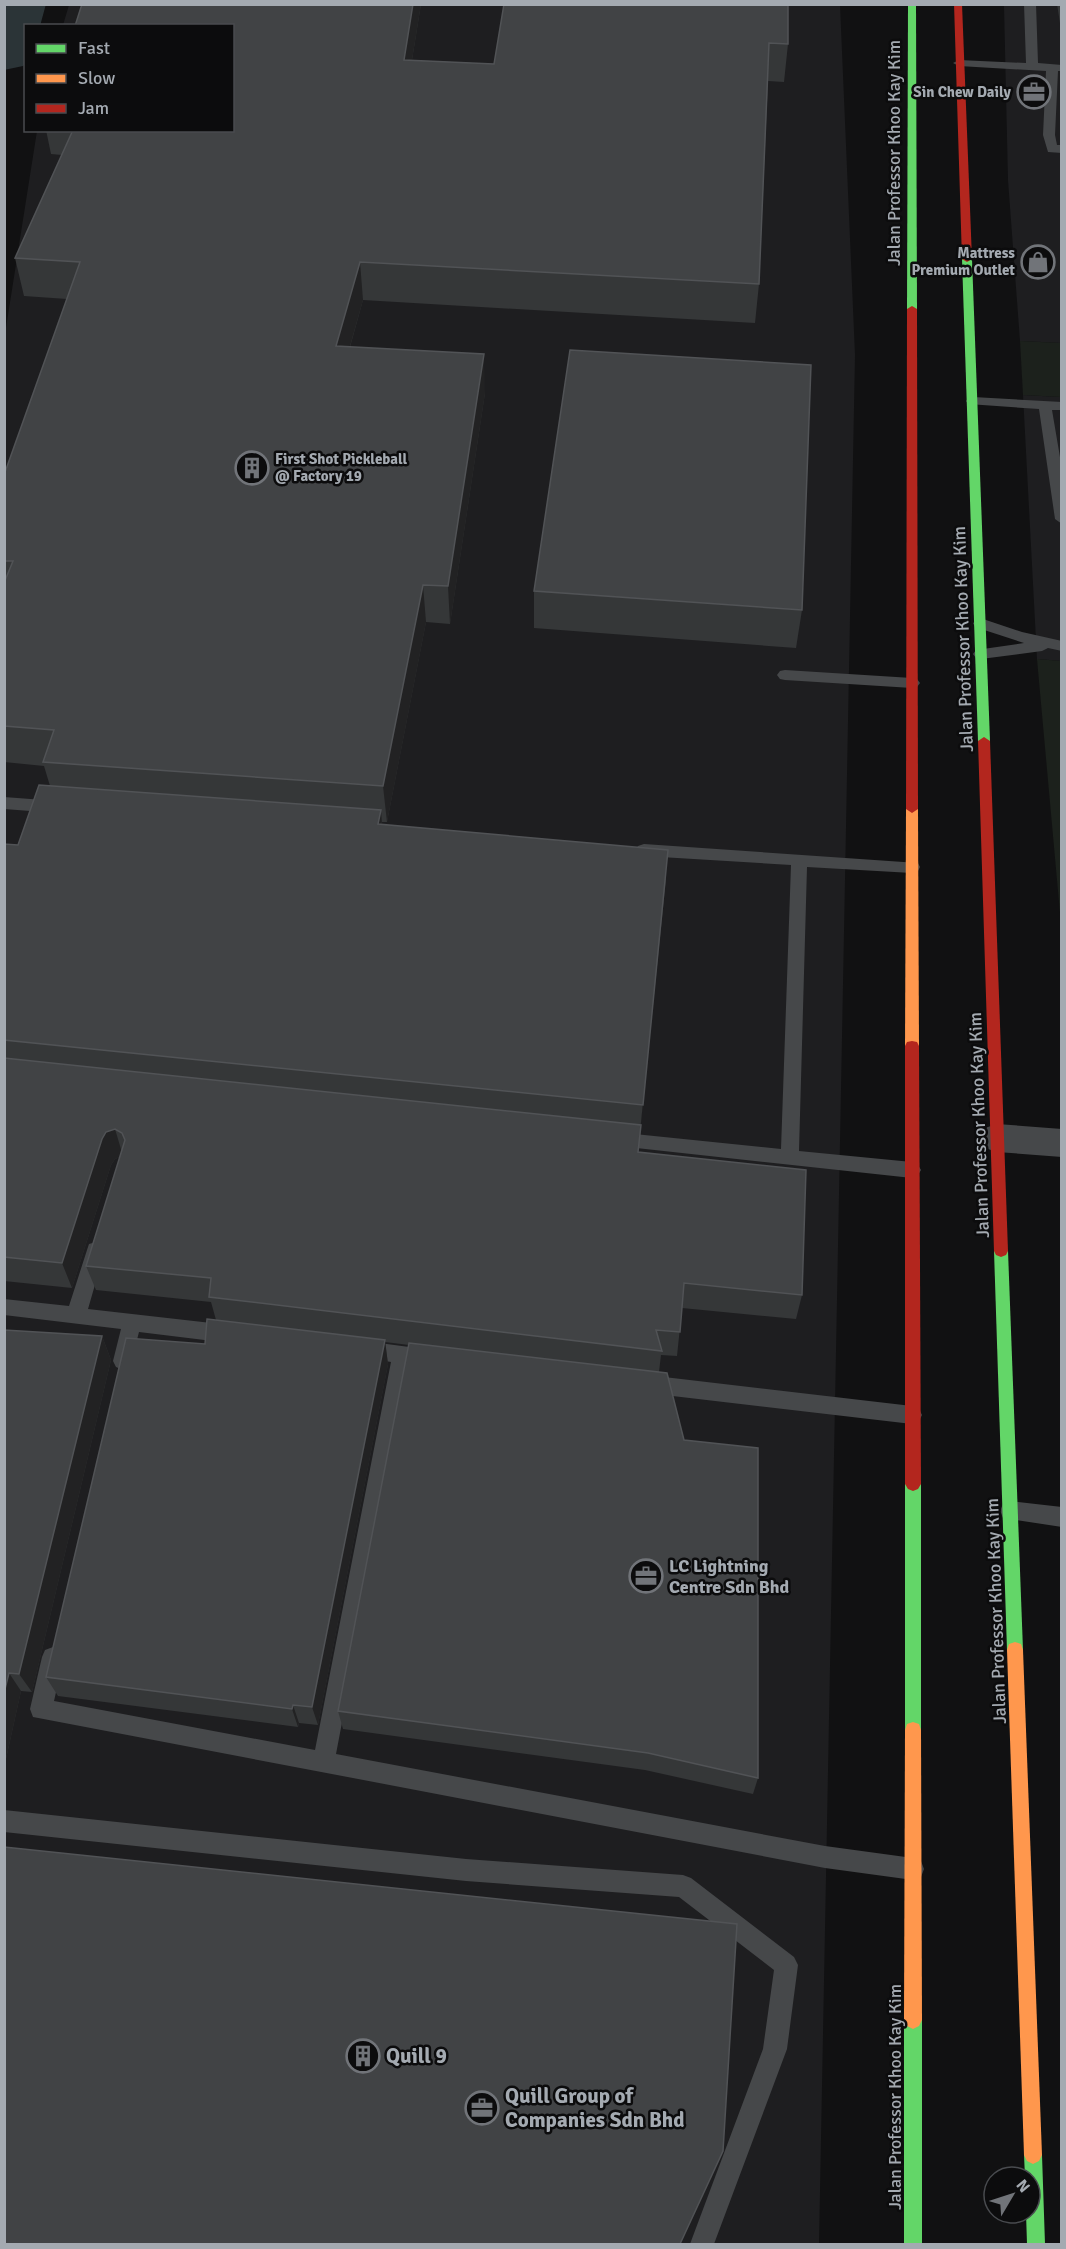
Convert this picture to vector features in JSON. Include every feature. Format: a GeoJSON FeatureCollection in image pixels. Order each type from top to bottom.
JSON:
{"type":"FeatureCollection","features":[{"type":"Feature","properties":{"kind":"main road","name":"Jalan Professor Khoo Kay Kim"},"geometry":{"type":"LineString","coordinates":[[912,4],[913,2244]]}},
{"type":"Feature","properties":{"kind":"main road","name":"Jalan Professor Khoo Kay Kim"},"geometry":{"type":"LineString","coordinates":[[958,4],[1036,2244]]}},
{"type":"Feature","properties":{"kind":"street"},"geometry":{"type":"LineString","coordinates":[[997,1138],[1062,1143]]}},
{"type":"Feature","properties":{"kind":"lane"},"geometry":{"type":"LineString","coordinates":[[1030,4],[1032,66]]}},
{"type":"Feature","properties":{"kind":"lane"},"geometry":{"type":"LineString","coordinates":[[959,63],[1057,67],[1050,135],[1052,149],[1062,149]]}},
{"type":"Feature","properties":{"kind":"lane"},"geometry":{"type":"LineString","coordinates":[[973,401],[1062,406]]}},
{"type":"Feature","properties":{"kind":"lane"},"geometry":{"type":"LineString","coordinates":[[1045,405],[1062,519]]}},
{"type":"Feature","properties":{"kind":"lane"},"geometry":{"type":"LineString","coordinates":[[980,623],[1057,646]]}},
{"type":"Feature","properties":{"kind":"lane"},"geometry":{"type":"LineString","coordinates":[[981,654],[1057,646]]}},
{"type":"Feature","properties":{"kind":"lane"},"geometry":{"type":"LineString","coordinates":[[785,675],[912,683]]}},
{"type":"Feature","properties":{"kind":"lane"},"geometry":{"type":"LineString","coordinates":[[4,803],[76,808]]}},
{"type":"Feature","properties":{"kind":"lane"},"geometry":{"type":"LineString","coordinates":[[633,849],[912,867]]}},
{"type":"Feature","properties":{"kind":"lane"},"geometry":{"type":"LineString","coordinates":[[790,1158],[799,861]]}},
{"type":"Feature","properties":{"kind":"lane"},"geometry":{"type":"LineString","coordinates":[[600,1138],[912,1170]]}},
{"type":"Feature","properties":{"kind":"lane"},"geometry":{"type":"LineString","coordinates":[[76,1316],[102,1230]]}},
{"type":"Feature","properties":{"kind":"lane"},"geometry":{"type":"LineString","coordinates":[[4,1306],[249,1336]]}},
{"type":"Feature","properties":{"kind":"lane"},"geometry":{"type":"LineString","coordinates":[[118,1379],[132,1322]]}},
{"type":"Feature","properties":{"kind":"lane"},"geometry":{"type":"LineString","coordinates":[[343,1348],[449,1361]]}},
{"type":"Feature","properties":{"kind":"lane"},"geometry":{"type":"LineString","coordinates":[[324,1761],[402,1355]]}},
{"type":"Feature","properties":{"kind":"lane"},"geometry":{"type":"LineString","coordinates":[[625,1382],[912,1415]]}},
{"type":"Feature","properties":{"kind":"lane"},"geometry":{"type":"LineString","coordinates":[[1010,1511],[1062,1517]]}},
{"type":"Feature","properties":{"kind":"lane"},"geometry":{"type":"LineString","coordinates":[[57,1641],[41,1709],[813,1855],[913,1869]]}},
{"type":"Feature","properties":{"kind":"lane"},"geometry":{"type":"LineString","coordinates":[[4,1821],[466,1870],[683,1886],[786,1965],[775,2049],[702,2244]]}},
{"type":"Feature","properties":{"kind":"shaded area"},"geometry":{"type":"Polygon","coordinates":[[[69,5],[840,5],[855,355],[819,2244],[5,2244],[5,334],[37,132],[234,132],[234,24],[63,24],[69,5]]]}},
{"type":"Feature","properties":{"kind":"shaded area"},"geometry":{"type":"Polygon","coordinates":[[[1004,5],[1061,5],[1061,343],[1020,341],[1008,180],[1004,5]]]}},
{"type":"Feature","properties":{"kind":"shaded area"},"geometry":{"type":"Polygon","coordinates":[[[1020,341],[1061,343],[1061,397],[1023,395],[1020,341]]]}},
{"type":"Feature","properties":{"kind":"shaded area"},"geometry":{"type":"Polygon","coordinates":[[[1023,395],[1061,397],[1061,661],[1037,659],[1023,395]]]}},
{"type":"Feature","properties":{"kind":"shaded area"},"geometry":{"type":"Polygon","coordinates":[[[1037,659],[1061,661],[1061,924],[1037,659]]]}},
{"type":"Feature","properties":{"kind":"building"},"geometry":{"type":"Polygon","coordinates":[[[82,4],[413,4],[404,60],[494,64],[504,4],[788,4],[788,44],[769,43],[759,284],[360,262],[336,346],[484,354],[448,586],[423,585],[383,786],[43,762],[54,730],[4,726],[4,583],[13,561],[4,561],[4,475],[80,262],[15,258],[72,132],[234,132],[234,24],[76,24],[82,4]]]}},
{"type":"Feature","properties":{"kind":"building"},"geometry":{"type":"Polygon","coordinates":[[[570,350],[811,365],[802,610],[534,591],[570,350]]]}},
{"type":"Feature","properties":{"kind":"building"},"geometry":{"type":"Polygon","coordinates":[[[39,785],[381,810],[378,824],[668,850],[643,1105],[4,1040],[4,844],[18,845],[39,785]]]}},
{"type":"Feature","properties":{"kind":"building"},"geometry":{"type":"Polygon","coordinates":[[[4,1058],[641,1125],[638,1152],[806,1170],[802,1295],[684,1283],[680,1332],[656,1330],[662,1351],[209,1297],[211,1278],[86,1266],[125,1140],[122,1133],[115,1129],[106,1132],[102,1139],[62,1263],[4,1257],[4,1058]]]}},
{"type":"Feature","properties":{"kind":"building"},"geometry":{"type":"Polygon","coordinates":[[[207,1319],[385,1340],[312,1707],[293,1705],[292,1709],[46,1677],[126,1338],[205,1344],[207,1319]]]}},
{"type":"Feature","properties":{"kind":"building"},"geometry":{"type":"Polygon","coordinates":[[[4,1330],[102,1336],[19,1674],[9,1673],[4,1693],[4,1330]]]}},
{"type":"Feature","properties":{"kind":"building"},"geometry":{"type":"Polygon","coordinates":[[[409,1343],[667,1373],[684,1440],[758,1448],[758,1778],[648,1753],[338,1711],[409,1343]]]}},
{"type":"Feature","properties":{"kind":"building","name":"Quill 9"},"geometry":{"type":"Polygon","coordinates":[[[4,1847],[737,1924],[723,2151],[680,2244],[4,2244],[4,1847]]]}},
{"type":"Feature","properties":{"kind":"waterway"},"geometry":{"type":"LineString","coordinates":[[4,54],[19,4]]}},
{"type":"Feature","properties":{"kind":"traffic: fast"},"geometry":{"type":"LineString","coordinates":[[912,4],[912,309]]}},
{"type":"Feature","properties":{"kind":"traffic: fast"},"geometry":{"type":"LineString","coordinates":[[967,259],[984,741]]}},
{"type":"Feature","properties":{"kind":"traffic: fast"},"geometry":{"type":"LineString","coordinates":[[1001,1251],[1015,1650]]}},
{"type":"Feature","properties":{"kind":"traffic: fast"},"geometry":{"type":"LineString","coordinates":[[913,1484],[913,1730]]}},
{"type":"Feature","properties":{"kind":"traffic: fast"},"geometry":{"type":"LineString","coordinates":[[913,2020],[913,2244]]}},
{"type":"Feature","properties":{"kind":"traffic: fast"},"geometry":{"type":"LineString","coordinates":[[1033,2155],[1036,2244]]}},
{"type":"Feature","properties":{"kind":"traffic: slow"},"geometry":{"type":"LineString","coordinates":[[912,809],[912,1046]]}},
{"type":"Feature","properties":{"kind":"traffic: slow"},"geometry":{"type":"LineString","coordinates":[[1015,1650],[1033,2155]]}},
{"type":"Feature","properties":{"kind":"traffic: slow"},"geometry":{"type":"LineString","coordinates":[[913,1730],[913,2020]]}},
{"type":"Feature","properties":{"kind":"traffic: jam"},"geometry":{"type":"LineString","coordinates":[[958,4],[967,259]]}},
{"type":"Feature","properties":{"kind":"traffic: jam"},"geometry":{"type":"LineString","coordinates":[[912,309],[912,809]]}},
{"type":"Feature","properties":{"kind":"traffic: jam"},"geometry":{"type":"LineString","coordinates":[[984,741],[1001,1251]]}},
{"type":"Feature","properties":{"kind":"traffic: jam"},"geometry":{"type":"LineString","coordinates":[[912,1046],[913,1484]]}},
{"type":"Feature","properties":{"kind":"place","name":"Sin Chew Daily"},"geometry":{"type":"Point","coordinates":[1034,92]}},
{"type":"Feature","properties":{"kind":"place","name":"Mattress Premium Outlet"},"geometry":{"type":"Point","coordinates":[1038,262]}},
{"type":"Feature","properties":{"kind":"place","name":"First Shot Pickleball @ Factory 19"},"geometry":{"type":"Point","coordinates":[252,468]}},
{"type":"Feature","properties":{"kind":"place","name":"LC Lightning Centre Sdn Bhd"},"geometry":{"type":"Point","coordinates":[646,1576]}},
{"type":"Feature","properties":{"kind":"place","name":"Quill 9"},"geometry":{"type":"Point","coordinates":[363,2056]}},
{"type":"Feature","properties":{"kind":"place","name":"Quill Group of Companies Sdn Bhd"},"geometry":{"type":"Point","coordinates":[482,2108]}}]}
